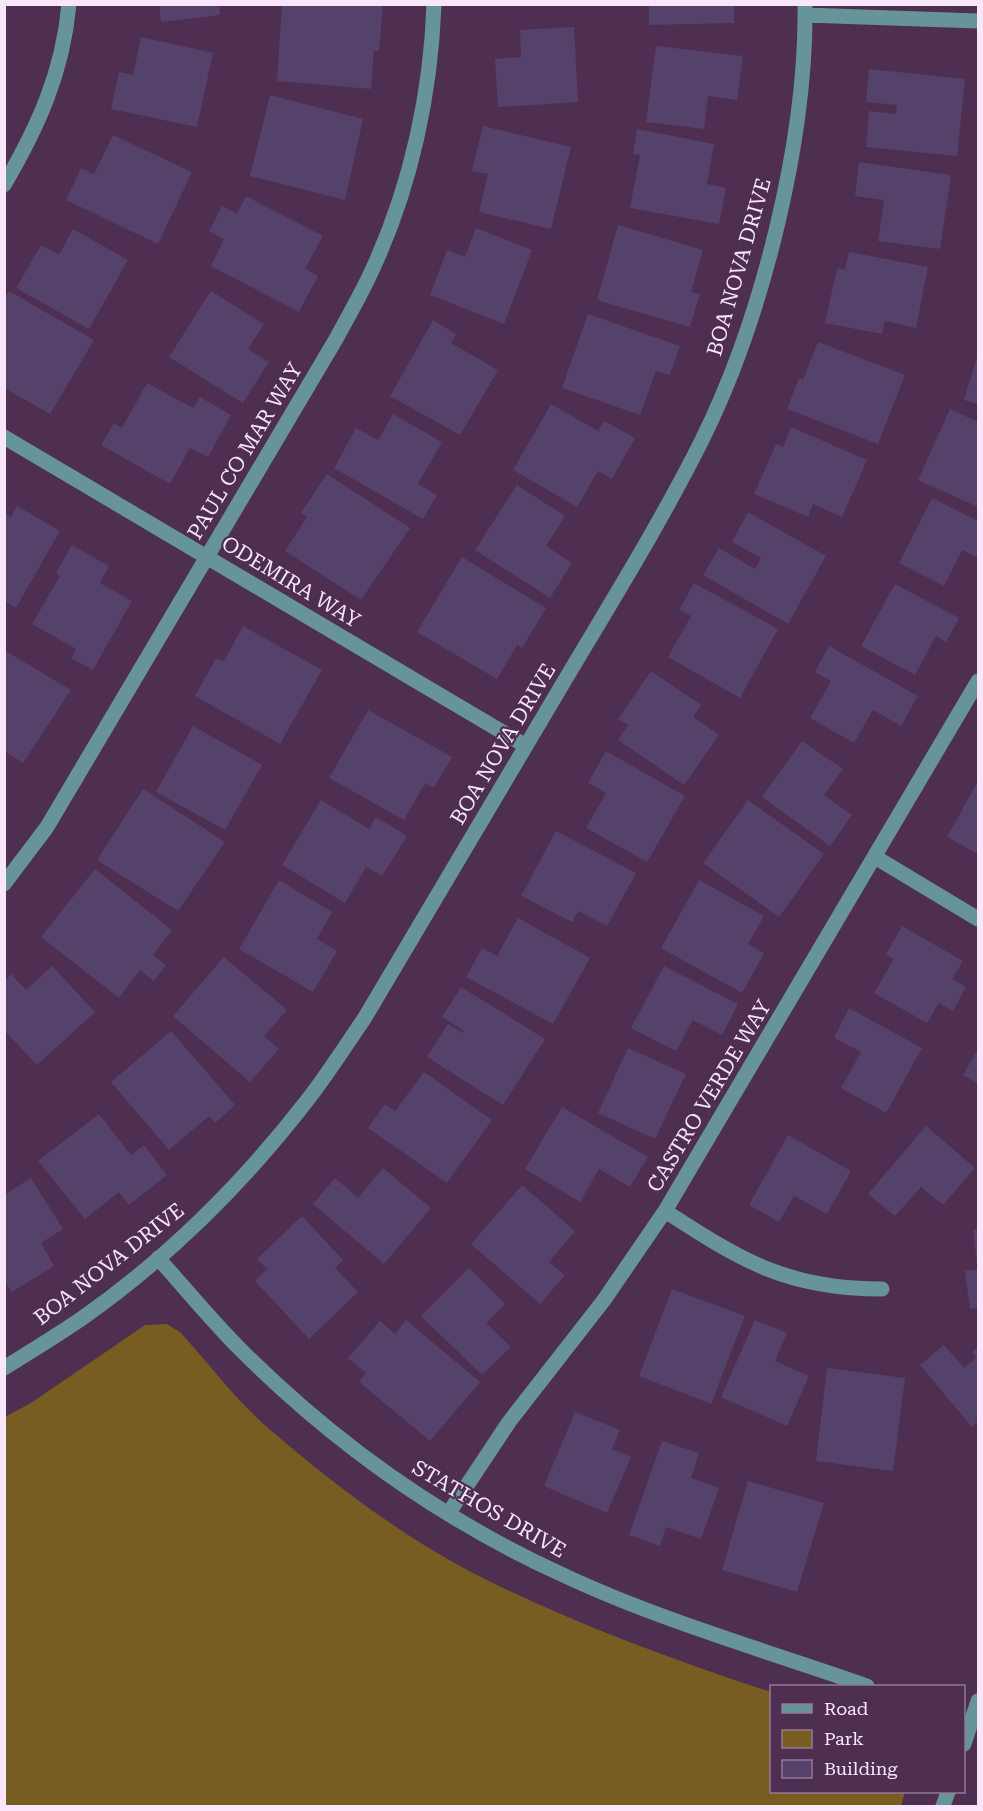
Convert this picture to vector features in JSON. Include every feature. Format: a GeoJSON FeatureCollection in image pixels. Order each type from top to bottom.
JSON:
{"type":"FeatureCollection","features":[{"type":"Feature","properties":{"kind":"street"},"geometry":{"type":"LineString","coordinates":[[4,185],[47,104],[66,33],[69,4]]}},
{"type":"Feature","properties":{"kind":"street","name":"PAUL CO MAR WAY"},"geometry":{"type":"LineString","coordinates":[[4,884],[47,827],[336,339],[374,266],[395,214],[418,134],[428,80],[434,4]]}},
{"type":"Feature","properties":{"kind":"street"},"geometry":{"type":"LineString","coordinates":[[805,10],[978,21]]}},
{"type":"Feature","properties":{"kind":"street","name":"BOA NOVA DRIVE"},"geometry":{"type":"LineString","coordinates":[[4,1368],[82,1318],[158,1258],[205,1215],[249,1169],[310,1097],[364,1019],[655,528],[703,439],[730,377],[752,313],[779,216],[797,116],[805,10]]}},
{"type":"Feature","properties":{"kind":"street","name":"ODEMIRA WAY"},"geometry":{"type":"LineString","coordinates":[[4,437],[526,746]]}},
{"type":"Feature","properties":{"kind":"street","name":"CASTRO VERDE WAY"},"geometry":{"type":"LineString","coordinates":[[448,1514],[509,1422],[604,1300],[665,1211],[978,681]]}},
{"type":"Feature","properties":{"kind":"street"},"geometry":{"type":"LineString","coordinates":[[875,857],[978,919]]}},
{"type":"Feature","properties":{"kind":"street"},"geometry":{"type":"LineString","coordinates":[[665,1211],[722,1248],[770,1271],[809,1283],[849,1289],[882,1289]]}},
{"type":"Feature","properties":{"kind":"street","name":"STATHOS DRIVE"},"geometry":{"type":"LineString","coordinates":[[158,1258],[239,1348],[313,1416],[392,1477],[448,1514],[504,1547],[562,1575],[631,1603],[864,1685]]}},
{"type":"Feature","properties":{"kind":"street"},"geometry":{"type":"LineString","coordinates":[[965,1739],[978,1701]]}},
{"type":"Feature","properties":{"kind":"green space"},"geometry":{"type":"Polygon","coordinates":[[[167,1324],[181,1333],[234,1394],[267,1427],[370,1509],[454,1563],[518,1595],[589,1626],[770,1692],[770,1793],[905,1793],[901,1806],[5,1806],[5,1417],[31,1403],[145,1325],[167,1324]]]}},
{"type":"Feature","properties":{"kind":"building"},"geometry":{"type":"Polygon","coordinates":[[[159,4],[219,4],[220,15],[161,22],[159,4]]]}},
{"type":"Feature","properties":{"kind":"building"},"geometry":{"type":"Polygon","coordinates":[[[282,4],[383,4],[379,51],[374,51],[371,89],[277,81],[282,4]]]}},
{"type":"Feature","properties":{"kind":"building"},"geometry":{"type":"Polygon","coordinates":[[[649,4],[734,4],[734,23],[649,25],[649,4]]]}},
{"type":"Feature","properties":{"kind":"building"},"geometry":{"type":"Polygon","coordinates":[[[574,27],[578,102],[498,107],[495,59],[521,57],[520,30],[574,27]]]}},
{"type":"Feature","properties":{"kind":"building"},"geometry":{"type":"Polygon","coordinates":[[[141,37],[213,53],[197,127],[111,109],[119,72],[133,75],[141,37]]]}},
{"type":"Feature","properties":{"kind":"building"},"geometry":{"type":"Polygon","coordinates":[[[656,46],[743,56],[737,100],[708,96],[704,129],[646,122],[656,46]]]}},
{"type":"Feature","properties":{"kind":"building"},"geometry":{"type":"Polygon","coordinates":[[[869,69],[965,79],[957,156],[866,147],[869,111],[896,114],[897,105],[866,102],[869,69]]]}},
{"type":"Feature","properties":{"kind":"building"},"geometry":{"type":"Polygon","coordinates":[[[270,95],[363,119],[345,200],[250,176],[270,95]]]}},
{"type":"Feature","properties":{"kind":"building"},"geometry":{"type":"Polygon","coordinates":[[[483,126],[571,147],[551,229],[479,212],[488,174],[472,171],[483,126]]]}},
{"type":"Feature","properties":{"kind":"building"},"geometry":{"type":"Polygon","coordinates":[[[637,129],[714,144],[707,184],[726,188],[719,224],[630,208],[640,155],[633,154],[637,129]]]}},
{"type":"Feature","properties":{"kind":"building"},"geometry":{"type":"Polygon","coordinates":[[[113,135],[192,172],[158,244],[66,200],[81,168],[94,174],[113,135]]]}},
{"type":"Feature","properties":{"kind":"building"},"geometry":{"type":"Polygon","coordinates":[[[859,162],[951,175],[940,249],[878,241],[884,200],[855,196],[859,162]]]}},
{"type":"Feature","properties":{"kind":"building"},"geometry":{"type":"Polygon","coordinates":[[[246,196],[323,236],[305,269],[318,276],[299,312],[211,266],[224,239],[209,231],[222,206],[237,214],[246,196]]]}},
{"type":"Feature","properties":{"kind":"building"},"geometry":{"type":"Polygon","coordinates":[[[618,225],[703,250],[691,292],[700,294],[690,327],[597,300],[618,225]]]}},
{"type":"Feature","properties":{"kind":"building"},"geometry":{"type":"Polygon","coordinates":[[[476,228],[532,250],[504,324],[430,295],[447,250],[465,257],[476,228]]]}},
{"type":"Feature","properties":{"kind":"building"},"geometry":{"type":"Polygon","coordinates":[[[73,229],[128,260],[89,329],[16,288],[41,245],[59,255],[73,229]]]}},
{"type":"Feature","properties":{"kind":"building"},"geometry":{"type":"Polygon","coordinates":[[[849,252],[928,267],[916,328],[885,321],[882,334],[825,323],[837,268],[845,269],[849,252]]]}},
{"type":"Feature","properties":{"kind":"building"},"geometry":{"type":"Polygon","coordinates":[[[9,291],[94,340],[50,414],[4,388],[4,300],[9,291]]]}},
{"type":"Feature","properties":{"kind":"building"},"geometry":{"type":"Polygon","coordinates":[[[211,291],[264,324],[248,349],[269,362],[243,403],[169,357],[211,291]]]}},
{"type":"Feature","properties":{"kind":"building"},"geometry":{"type":"Polygon","coordinates":[[[588,314],[680,346],[670,375],[656,371],[640,415],[562,388],[588,314]]]}},
{"type":"Feature","properties":{"kind":"building"},"geometry":{"type":"Polygon","coordinates":[[[433,320],[456,334],[451,343],[498,370],[460,435],[390,396],[433,320]]]}},
{"type":"Feature","properties":{"kind":"building"},"geometry":{"type":"Polygon","coordinates":[[[818,342],[905,375],[878,444],[787,409],[799,378],[803,380],[818,342]]]}},
{"type":"Feature","properties":{"kind":"building"},"geometry":{"type":"Polygon","coordinates":[[[978,354],[978,404],[964,400],[978,354]]]}},
{"type":"Feature","properties":{"kind":"building"},"geometry":{"type":"Polygon","coordinates":[[[147,383],[193,408],[200,397],[231,415],[208,457],[190,448],[170,484],[101,445],[114,423],[122,428],[147,383]]]}},
{"type":"Feature","properties":{"kind":"building"},"geometry":{"type":"Polygon","coordinates":[[[551,404],[598,431],[604,421],[635,438],[612,479],[598,471],[577,507],[513,470],[551,404]]]}},
{"type":"Feature","properties":{"kind":"building"},"geometry":{"type":"Polygon","coordinates":[[[950,409],[978,422],[978,507],[918,480],[950,409]]]}},
{"type":"Feature","properties":{"kind":"building"},"geometry":{"type":"Polygon","coordinates":[[[393,414],[442,442],[418,484],[437,495],[423,519],[334,468],[356,428],[378,440],[393,414]]]}},
{"type":"Feature","properties":{"kind":"building"},"geometry":{"type":"Polygon","coordinates":[[[791,427],[867,460],[842,517],[813,504],[808,517],[754,494],[776,444],[783,447],[791,427]]]}},
{"type":"Feature","properties":{"kind":"building"},"geometry":{"type":"Polygon","coordinates":[[[327,474],[410,528],[361,600],[285,551],[307,517],[301,513],[327,474]]]}},
{"type":"Feature","properties":{"kind":"building"},"geometry":{"type":"Polygon","coordinates":[[[517,485],[565,516],[546,546],[572,563],[550,598],[475,550],[517,485]]]}},
{"type":"Feature","properties":{"kind":"building"},"geometry":{"type":"Polygon","coordinates":[[[932,498],[978,521],[978,558],[962,550],[944,586],[899,563],[932,498]]]}},
{"type":"Feature","properties":{"kind":"building"},"geometry":{"type":"Polygon","coordinates":[[[17,506],[60,531],[16,608],[4,601],[4,513],[11,517],[17,506]]]}},
{"type":"Feature","properties":{"kind":"building"},"geometry":{"type":"Polygon","coordinates":[[[748,512],[826,556],[788,624],[703,575],[719,548],[755,569],[761,558],[732,542],[748,512]]]}},
{"type":"Feature","properties":{"kind":"building"},"geometry":{"type":"Polygon","coordinates":[[[72,545],[109,566],[100,583],[132,601],[93,670],[71,658],[76,649],[32,624],[60,576],[56,573],[72,545]]]}},
{"type":"Feature","properties":{"kind":"building"},"geometry":{"type":"Polygon","coordinates":[[[462,557],[546,608],[522,648],[517,645],[497,679],[417,632],[462,557]]]}},
{"type":"Feature","properties":{"kind":"building"},"geometry":{"type":"Polygon","coordinates":[[[694,583],[778,629],[740,698],[668,657],[691,616],[679,610],[694,583]]]}},
{"type":"Feature","properties":{"kind":"building"},"geometry":{"type":"Polygon","coordinates":[[[895,584],[959,618],[946,642],[936,636],[915,675],[861,646],[895,584]]]}},
{"type":"Feature","properties":{"kind":"building"},"geometry":{"type":"Polygon","coordinates":[[[243,626],[322,670],[280,744],[195,696],[216,658],[224,661],[243,626]]]}},
{"type":"Feature","properties":{"kind":"building"},"geometry":{"type":"Polygon","coordinates":[[[829,646],[918,696],[901,726],[873,710],[854,743],[810,718],[831,681],[815,672],[829,646]]]}},
{"type":"Feature","properties":{"kind":"building"},"geometry":{"type":"Polygon","coordinates":[[[4,650],[71,690],[23,763],[4,751],[4,650]]]}},
{"type":"Feature","properties":{"kind":"building"},"geometry":{"type":"Polygon","coordinates":[[[651,671],[701,705],[693,717],[719,735],[684,785],[618,740],[628,725],[618,719],[651,671]]]}},
{"type":"Feature","properties":{"kind":"building"},"geometry":{"type":"Polygon","coordinates":[[[368,710],[452,757],[434,788],[425,783],[404,820],[329,778],[368,710]]]}},
{"type":"Feature","properties":{"kind":"building"},"geometry":{"type":"Polygon","coordinates":[[[193,726],[262,765],[225,830],[156,792],[193,726]]]}},
{"type":"Feature","properties":{"kind":"building"},"geometry":{"type":"Polygon","coordinates":[[[802,741],[843,769],[824,795],[852,815],[830,846],[762,797],[802,741]]]}},
{"type":"Feature","properties":{"kind":"building"},"geometry":{"type":"Polygon","coordinates":[[[606,751],[685,796],[647,862],[586,828],[606,793],[588,783],[606,751]]]}},
{"type":"Feature","properties":{"kind":"building"},"geometry":{"type":"Polygon","coordinates":[[[978,781],[978,854],[947,837],[978,781]]]}},
{"type":"Feature","properties":{"kind":"building"},"geometry":{"type":"Polygon","coordinates":[[[143,789],[225,842],[178,911],[97,860],[143,789]]]}},
{"type":"Feature","properties":{"kind":"building"},"geometry":{"type":"Polygon","coordinates":[[[321,800],[369,829],[376,817],[407,836],[382,876],[366,867],[345,903],[282,865],[321,800]]]}},
{"type":"Feature","properties":{"kind":"building"},"geometry":{"type":"Polygon","coordinates":[[[748,800],[824,854],[779,917],[703,863],[748,800]]]}},
{"type":"Feature","properties":{"kind":"building"},"geometry":{"type":"Polygon","coordinates":[[[556,831],[636,873],[607,926],[578,911],[572,922],[521,896],[556,831]]]}},
{"type":"Feature","properties":{"kind":"building"},"geometry":{"type":"Polygon","coordinates":[[[95,869],[172,930],[153,955],[166,965],[154,981],[140,970],[119,998],[41,937],[95,869]]]}},
{"type":"Feature","properties":{"kind":"building"},"geometry":{"type":"Polygon","coordinates":[[[279,880],[332,912],[317,939],[337,951],[313,992],[239,949],[279,880]]]}},
{"type":"Feature","properties":{"kind":"building"},"geometry":{"type":"Polygon","coordinates":[[[699,880],[764,916],[748,944],[764,953],[742,993],[661,948],[699,880]]]}},
{"type":"Feature","properties":{"kind":"building"},"geometry":{"type":"Polygon","coordinates":[[[518,918],[590,958],[553,1024],[466,977],[482,948],[497,956],[518,918]]]}},
{"type":"Feature","properties":{"kind":"building"},"geometry":{"type":"Polygon","coordinates":[[[902,926],[963,961],[952,979],[966,987],[953,1011],[939,1003],[927,1023],[874,993],[894,959],[886,954],[902,926]]]}},
{"type":"Feature","properties":{"kind":"building"},"geometry":{"type":"Polygon","coordinates":[[[224,957],[287,1010],[264,1036],[279,1049],[250,1082],[173,1016],[224,957]]]}},
{"type":"Feature","properties":{"kind":"building"},"geometry":{"type":"Polygon","coordinates":[[[52,966],[95,1012],[37,1065],[4,1030],[4,981],[11,974],[26,990],[52,966]]]}},
{"type":"Feature","properties":{"kind":"building"},"geometry":{"type":"Polygon","coordinates":[[[664,966],[738,1004],[722,1035],[693,1020],[676,1051],[631,1028],[664,966]]]}},
{"type":"Feature","properties":{"kind":"building"},"geometry":{"type":"Polygon","coordinates":[[[461,987],[545,1039],[503,1105],[427,1057],[448,1024],[463,1033],[464,1031],[442,1017],[461,987]]]}},
{"type":"Feature","properties":{"kind":"building"},"geometry":{"type":"Polygon","coordinates":[[[849,1008],[922,1048],[886,1113],[841,1088],[861,1052],[834,1038],[849,1008]]]}},
{"type":"Feature","properties":{"kind":"building"},"geometry":{"type":"Polygon","coordinates":[[[171,1031],[235,1105],[215,1123],[209,1116],[169,1150],[111,1082],[171,1031]]]}},
{"type":"Feature","properties":{"kind":"building"},"geometry":{"type":"Polygon","coordinates":[[[628,1048],[686,1074],[655,1139],[598,1113],[628,1048]]]}},
{"type":"Feature","properties":{"kind":"building"},"geometry":{"type":"Polygon","coordinates":[[[978,1049],[978,1084],[963,1075],[978,1049]]]}},
{"type":"Feature","properties":{"kind":"building"},"geometry":{"type":"Polygon","coordinates":[[[424,1072],[492,1120],[447,1183],[368,1128],[385,1104],[395,1111],[424,1072]]]}},
{"type":"Feature","properties":{"kind":"building"},"geometry":{"type":"Polygon","coordinates":[[[562,1107],[648,1157],[630,1187],[599,1169],[580,1202],[525,1169],[562,1107]]]}},
{"type":"Feature","properties":{"kind":"building"},"geometry":{"type":"Polygon","coordinates":[[[99,1114],[131,1155],[144,1145],[167,1175],[129,1205],[119,1192],[85,1219],[38,1161],[99,1114]]]}},
{"type":"Feature","properties":{"kind":"building"},"geometry":{"type":"Polygon","coordinates":[[[926,1126],[975,1168],[943,1205],[921,1187],[895,1216],[868,1194],[926,1126]]]}},
{"type":"Feature","properties":{"kind":"building"},"geometry":{"type":"Polygon","coordinates":[[[788,1135],[851,1171],[827,1214],[794,1196],[779,1222],[749,1205],[788,1135]]]}},
{"type":"Feature","properties":{"kind":"building"},"geometry":{"type":"Polygon","coordinates":[[[383,1168],[431,1208],[384,1264],[313,1204],[335,1178],[358,1198],[383,1168]]]}},
{"type":"Feature","properties":{"kind":"building"},"geometry":{"type":"Polygon","coordinates":[[[31,1178],[63,1229],[41,1243],[54,1266],[12,1292],[4,1280],[4,1195],[31,1178]]]}},
{"type":"Feature","properties":{"kind":"building"},"geometry":{"type":"Polygon","coordinates":[[[522,1185],[575,1231],[549,1262],[565,1275],[540,1304],[471,1244],[522,1185]]]}},
{"type":"Feature","properties":{"kind":"building"},"geometry":{"type":"Polygon","coordinates":[[[302,1216],[343,1260],[335,1268],[358,1292],[309,1339],[255,1281],[267,1269],[257,1259],[302,1216]]]}},
{"type":"Feature","properties":{"kind":"building"},"geometry":{"type":"Polygon","coordinates":[[[978,1229],[978,1263],[977,1263],[973,1230],[978,1229]]]}},
{"type":"Feature","properties":{"kind":"building"},"geometry":{"type":"Polygon","coordinates":[[[469,1268],[505,1304],[486,1323],[511,1347],[482,1375],[421,1316],[469,1268]]]}},
{"type":"Feature","properties":{"kind":"building"},"geometry":{"type":"Polygon","coordinates":[[[978,1269],[978,1308],[970,1309],[965,1271],[978,1269]]]}},
{"type":"Feature","properties":{"kind":"building"},"geometry":{"type":"Polygon","coordinates":[[[672,1289],[745,1316],[711,1404],[639,1376],[672,1289]]]}},
{"type":"Feature","properties":{"kind":"building"},"geometry":{"type":"Polygon","coordinates":[[[406,1320],[480,1382],[430,1441],[359,1382],[366,1373],[348,1358],[380,1321],[395,1334],[406,1320]]]}},
{"type":"Feature","properties":{"kind":"building"},"geometry":{"type":"Polygon","coordinates":[[[755,1320],[787,1333],[775,1361],[809,1376],[787,1426],[721,1397],[755,1320]]]}},
{"type":"Feature","properties":{"kind":"building"},"geometry":{"type":"Polygon","coordinates":[[[944,1345],[964,1368],[976,1358],[972,1352],[978,1346],[978,1421],[972,1427],[920,1365],[944,1345]]]}},
{"type":"Feature","properties":{"kind":"building"},"geometry":{"type":"Polygon","coordinates":[[[827,1368],[905,1378],[893,1471],[816,1461],[827,1368]]]}},
{"type":"Feature","properties":{"kind":"building"},"geometry":{"type":"Polygon","coordinates":[[[575,1412],[620,1430],[612,1449],[631,1457],[607,1513],[544,1486],[575,1412]]]}},
{"type":"Feature","properties":{"kind":"building"},"geometry":{"type":"Polygon","coordinates":[[[662,1441],[699,1453],[691,1478],[719,1488],[701,1539],[666,1527],[660,1546],[629,1535],[662,1441]]]}},
{"type":"Feature","properties":{"kind":"building"},"geometry":{"type":"Polygon","coordinates":[[[748,1481],[824,1503],[797,1592],[722,1570],[748,1481]]]}}]}
